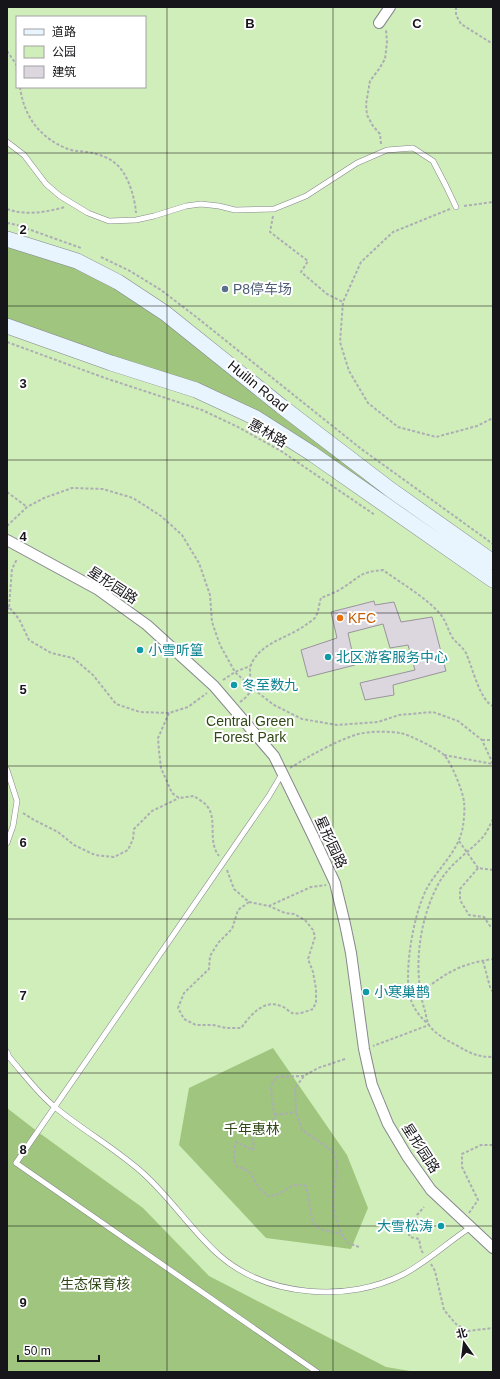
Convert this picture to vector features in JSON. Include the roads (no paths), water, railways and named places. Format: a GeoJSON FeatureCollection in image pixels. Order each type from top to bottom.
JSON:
{"type":"FeatureCollection","features":[{"type":"Feature","properties":{"kind":"main road","name":"Huilin Road"},"geometry":{"type":"LineString","coordinates":[[7,239],[76,261],[118,282],[138,295],[185,328],[281,406],[391,490],[493,562]]}},
{"type":"Feature","properties":{"kind":"main road","name":"Huilin Road"},"geometry":{"type":"LineString","coordinates":[[7,326],[111,363],[196,390],[256,418],[311,453],[493,580]]}},
{"type":"Feature","properties":{"kind":"street"},"geometry":{"type":"LineString","coordinates":[[379,23],[390,7]]}},
{"type":"Feature","properties":{"kind":"street","name":"星形园路"},"geometry":{"type":"LineString","coordinates":[[7,540],[97,589],[147,625],[214,686],[274,756],[335,883],[351,953],[364,1049],[372,1086],[388,1124],[407,1156],[431,1190],[493,1248]]}},
{"type":"Feature","properties":{"kind":"lane"},"geometry":{"type":"LineString","coordinates":[[7,142],[24,155],[50,187],[60,196],[74,206],[109,221],[136,220],[186,206],[201,204],[235,210],[274,209],[306,196],[356,163],[387,150],[413,148],[433,161],[456,207]]}},
{"type":"Feature","properties":{"kind":"lane"},"geometry":{"type":"LineString","coordinates":[[7,770],[17,801],[13,826],[7,843]]}},
{"type":"Feature","properties":{"kind":"lane"},"geometry":{"type":"LineString","coordinates":[[283,773],[224,862],[16,1163],[308,1370],[317,1372]]}},
{"type":"Feature","properties":{"kind":"lane"},"geometry":{"type":"LineString","coordinates":[[7,1052],[9,1057],[38,1091],[55,1108],[129,1160],[159,1188],[204,1240],[220,1255],[239,1270],[270,1284],[305,1291],[346,1291],[375,1286],[404,1274],[428,1259],[455,1237],[471,1227]]}},
{"type":"Feature","properties":{"kind":"place","name":"P8停车场"},"geometry":{"type":"Point","coordinates":[225,289]}},
{"type":"Feature","properties":{"kind":"place","name":"KFC"},"geometry":{"type":"Point","coordinates":[340,618]}},
{"type":"Feature","properties":{"kind":"place","name":"小雪听篁"},"geometry":{"type":"Point","coordinates":[140,650]}},
{"type":"Feature","properties":{"kind":"place","name":"北区游客服务中心"},"geometry":{"type":"Point","coordinates":[328,657]}},
{"type":"Feature","properties":{"kind":"place","name":"冬至数九"},"geometry":{"type":"Point","coordinates":[234,685]}},
{"type":"Feature","properties":{"kind":"place","name":"小寒巢鹊"},"geometry":{"type":"Point","coordinates":[366,992]}},
{"type":"Feature","properties":{"kind":"place","name":"大雪松涛"},"geometry":{"type":"Point","coordinates":[441,1226]}},
{"type":"Feature","properties":{"kind":"park label","name":"Central Green Forest Park"},"geometry":{"type":"Point","coordinates":[250,730]}},
{"type":"Feature","properties":{"kind":"park label","name":"千年惠林"},"geometry":{"type":"Point","coordinates":[252,1129]}},
{"type":"Feature","properties":{"kind":"park label","name":"生态保育核"},"geometry":{"type":"Point","coordinates":[95,1284]}}]}
